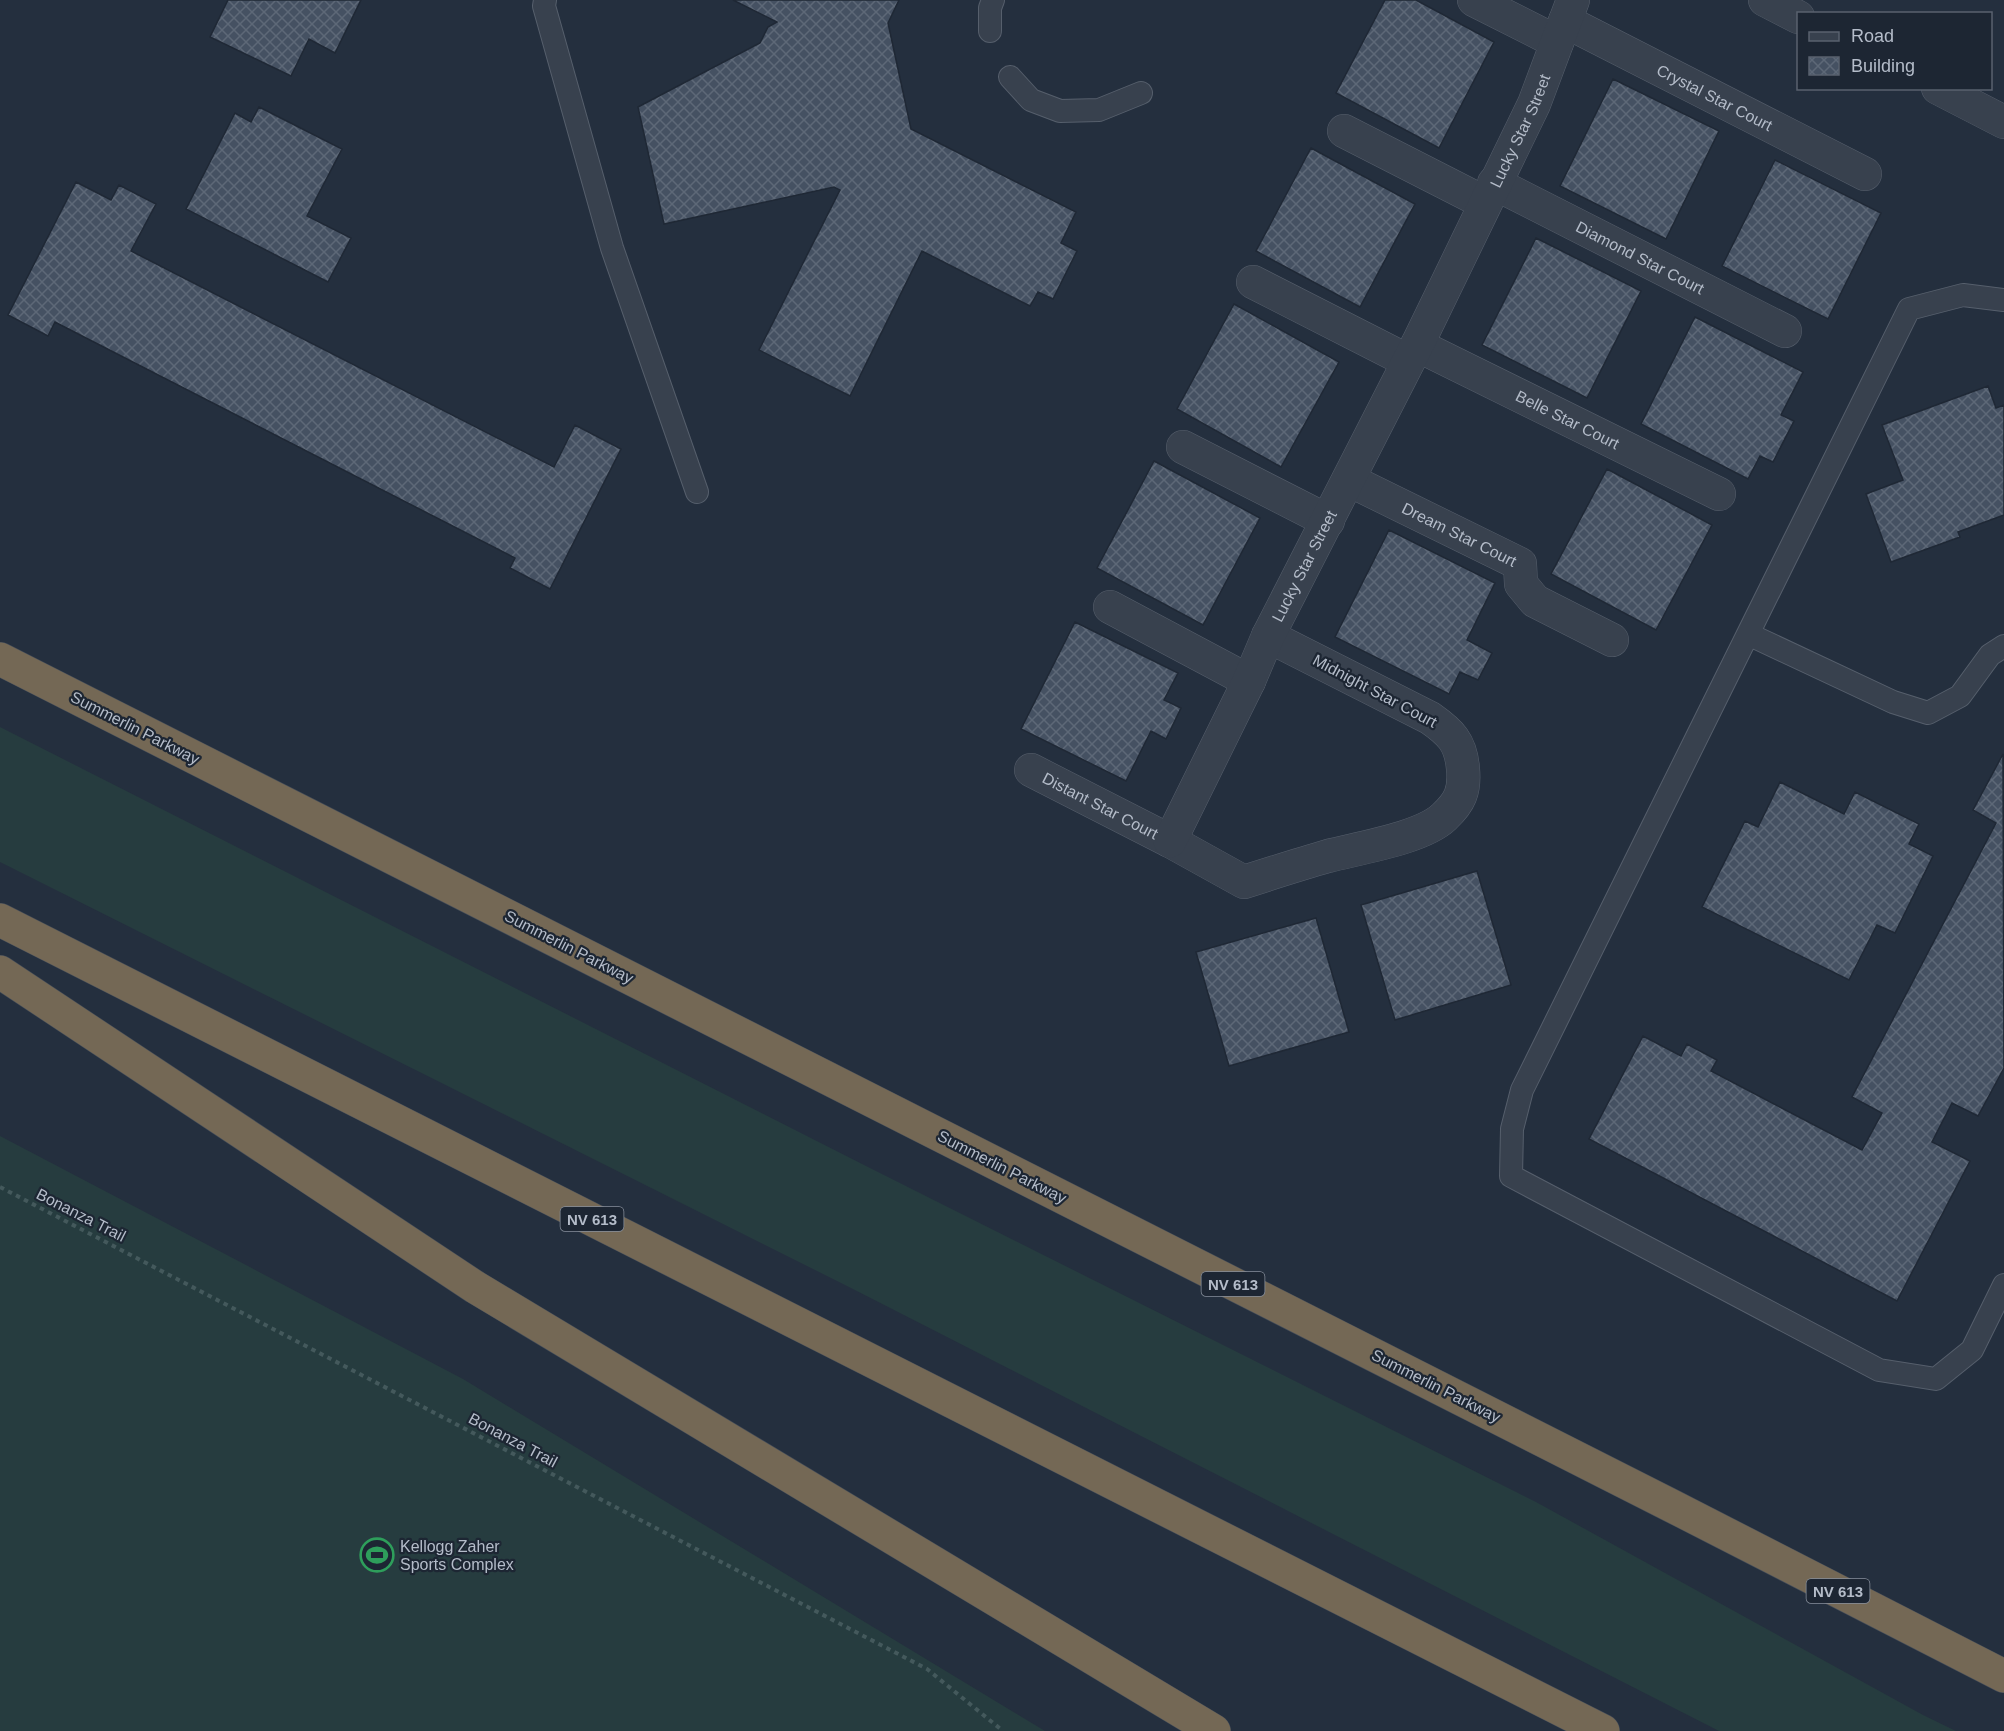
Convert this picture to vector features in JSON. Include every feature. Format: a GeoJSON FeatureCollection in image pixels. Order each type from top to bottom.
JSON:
{"type":"FeatureCollection","features":[{"type":"Feature","properties":{"kind":"highway","name":"Summerlin Parkway"},"geometry":{"type":"LineString","coordinates":[[0,659],[2004,1676]]}},
{"type":"Feature","properties":{"kind":"highway","name":"NV 613"},"geometry":{"type":"LineString","coordinates":[[0,920],[1603,1731]]}},
{"type":"Feature","properties":{"kind":"highway"},"geometry":{"type":"LineString","coordinates":[[0,972],[475,1287],[1214,1731]]}},
{"type":"Feature","properties":{"kind":"street","name":"Crystal Star Court"},"geometry":{"type":"LineString","coordinates":[[1474,0],[1565,21],[1865,174]]}},
{"type":"Feature","properties":{"kind":"street"},"geometry":{"type":"LineString","coordinates":[[1764,0],[1797,16]]}},
{"type":"Feature","properties":{"kind":"street","name":"Lucky Star Street"},"geometry":{"type":"LineString","coordinates":[[1170,840],[1249,681],[1268,636],[1413,353],[1534,104],[1565,21]]}},
{"type":"Feature","properties":{"kind":"street"},"geometry":{"type":"LineString","coordinates":[[1942,90],[2004,122]]}},
{"type":"Feature","properties":{"kind":"street","name":"Diamond Star Court"},"geometry":{"type":"LineString","coordinates":[[1344,131],[1489,193],[1785,331]]}},
{"type":"Feature","properties":{"kind":"street","name":"Belle Star Court"},"geometry":{"type":"LineString","coordinates":[[1253,282],[1719,494]]}},
{"type":"Feature","properties":{"kind":"street"},"geometry":{"type":"LineString","coordinates":[[1183,447],[1328,521]]}},
{"type":"Feature","properties":{"kind":"street","name":"Dream Star Court"},"geometry":{"type":"LineString","coordinates":[[1349,480],[1520,564],[1521,584],[1535,601],[1612,640]]}},
{"type":"Feature","properties":{"kind":"street"},"geometry":{"type":"LineString","coordinates":[[1110,607],[1249,681]]}},
{"type":"Feature","properties":{"kind":"street","name":"Midnight Star Court"},"geometry":{"type":"LineString","coordinates":[[1170,840],[1245,882],[1324,857],[1420,832],[1443,819],[1461,799],[1464,780],[1463,764],[1458,745],[1448,730],[1430,718],[1268,636]]}},
{"type":"Feature","properties":{"kind":"street","name":"Distant Star Court"},"geometry":{"type":"LineString","coordinates":[[1031,770],[1170,840]]}},
{"type":"Feature","properties":{"kind":"lane"},"geometry":{"type":"LineString","coordinates":[[544,0],[612,248],[697,492]]}},
{"type":"Feature","properties":{"kind":"lane"},"geometry":{"type":"LineString","coordinates":[[990,31],[990,8],[993,0]]}},
{"type":"Feature","properties":{"kind":"lane"},"geometry":{"type":"LineString","coordinates":[[1010,77],[1031,100],[1060,111],[1099,110],[1141,93]]}},
{"type":"Feature","properties":{"kind":"lane"},"geometry":{"type":"LineString","coordinates":[[2004,300],[1963,296],[1909,309],[1522,1090],[1512,1129],[1511,1176],[1879,1370],[1936,1379],[1972,1350],[2004,1285]]}},
{"type":"Feature","properties":{"kind":"lane"},"geometry":{"type":"LineString","coordinates":[[1748,634],[1893,702],[1928,713],[1960,696],[1990,655],[2004,646]]}},
{"type":"Feature","properties":{"kind":"path","name":"Bonanza Trail"},"geometry":{"type":"LineString","coordinates":[[0,1187],[927,1670],[1003,1731]]}},
{"type":"Feature","properties":{"kind":"green space"},"geometry":{"type":"Polygon","coordinates":[[[0,727],[870,1168],[1536,1502],[1956,1731],[1719,1731],[851,1288],[0,862],[0,727]]]}},
{"type":"Feature","properties":{"kind":"green space","name":"Kellogg Zaher Sports Complex"},"geometry":{"type":"Polygon","coordinates":[[[0,1136],[463,1379],[1045,1731],[0,1731],[0,1136]]]}},
{"type":"Feature","properties":{"kind":"building"},"geometry":{"type":"Polygon","coordinates":[[[228,0],[361,0],[335,53],[309,39],[291,76],[210,37],[228,0]]]}},
{"type":"Feature","properties":{"kind":"building"},"geometry":{"type":"Polygon","coordinates":[[[733,0],[899,0],[888,23],[911,129],[1076,212],[1061,243],[1077,251],[1053,299],[1038,292],[1030,306],[922,251],[850,396],[759,350],[840,190],[834,187],[664,224],[638,107],[760,43],[768,27],[777,22],[733,0]]]}},
{"type":"Feature","properties":{"kind":"building"},"geometry":{"type":"Polygon","coordinates":[[[1385,0],[1416,0],[1494,42],[1439,148],[1336,93],[1385,0]]]}},
{"type":"Feature","properties":{"kind":"building"},"geometry":{"type":"Polygon","coordinates":[[[1613,79],[1719,131],[1666,239],[1560,186],[1613,79]]]}},
{"type":"Feature","properties":{"kind":"building"},"geometry":{"type":"Polygon","coordinates":[[[259,107],[342,149],[307,216],[351,238],[328,282],[186,209],[235,113],[251,122],[259,107]]]}},
{"type":"Feature","properties":{"kind":"building"},"geometry":{"type":"Polygon","coordinates":[[[1311,148],[1415,204],[1360,307],[1256,251],[1311,148]]]}},
{"type":"Feature","properties":{"kind":"building"},"geometry":{"type":"Polygon","coordinates":[[[1775,160],[1881,213],[1828,319],[1722,266],[1775,160]]]}},
{"type":"Feature","properties":{"kind":"building"},"geometry":{"type":"Polygon","coordinates":[[[76,182],[111,200],[119,185],[156,204],[131,251],[554,467],[575,425],[621,449],[550,589],[510,568],[515,558],[55,322],[48,336],[8,315],[76,182]]]}},
{"type":"Feature","properties":{"kind":"building"},"geometry":{"type":"Polygon","coordinates":[[[1536,238],[1641,291],[1587,398],[1482,345],[1536,238]]]}},
{"type":"Feature","properties":{"kind":"building"},"geometry":{"type":"Polygon","coordinates":[[[1234,304],[1339,362],[1281,467],[1177,409],[1234,304]]]}},
{"type":"Feature","properties":{"kind":"building"},"geometry":{"type":"Polygon","coordinates":[[[1695,317],[1803,372],[1781,415],[1794,421],[1773,462],[1760,456],[1748,479],[1641,424],[1695,317]]]}},
{"type":"Feature","properties":{"kind":"building"},"geometry":{"type":"Polygon","coordinates":[[[1988,386],[1996,408],[2004,405],[2004,515],[1958,532],[1960,537],[1891,562],[1866,494],[1903,480],[1882,425],[1988,386]]]}},
{"type":"Feature","properties":{"kind":"building"},"geometry":{"type":"Polygon","coordinates":[[[1154,461],[1260,518],[1203,625],[1097,568],[1154,461]]]}},
{"type":"Feature","properties":{"kind":"building"},"geometry":{"type":"Polygon","coordinates":[[[1607,469],[1712,525],[1656,630],[1551,574],[1607,469]]]}},
{"type":"Feature","properties":{"kind":"building"},"geometry":{"type":"Polygon","coordinates":[[[1389,530],[1495,583],[1467,640],[1492,653],[1478,680],[1460,672],[1449,694],[1335,637],[1389,530]]]}},
{"type":"Feature","properties":{"kind":"building"},"geometry":{"type":"Polygon","coordinates":[[[1075,622],[1178,673],[1164,700],[1181,708],[1166,739],[1151,731],[1126,781],[1021,729],[1075,622]]]}},
{"type":"Feature","properties":{"kind":"building"},"geometry":{"type":"Polygon","coordinates":[[[2003,754],[2004,1068],[1978,1116],[1952,1103],[1932,1142],[1970,1161],[1897,1301],[1589,1139],[1643,1036],[1681,1056],[1687,1044],[1717,1060],[1711,1071],[1862,1150],[1882,1113],[1852,1097],[1996,823],[1973,810],[2003,754]]]}},
{"type":"Feature","properties":{"kind":"building"},"geometry":{"type":"Polygon","coordinates":[[[1780,782],[1844,814],[1855,792],[1919,824],[1909,844],[1933,856],[1895,933],[1877,925],[1849,980],[1702,907],[1745,821],[1758,827],[1780,782]]]}},
{"type":"Feature","properties":{"kind":"building"},"geometry":{"type":"Polygon","coordinates":[[[1477,871],[1511,985],[1395,1020],[1361,905],[1477,871]]]}},
{"type":"Feature","properties":{"kind":"building"},"geometry":{"type":"Polygon","coordinates":[[[1316,918],[1349,1032],[1229,1066],[1196,952],[1316,918]]]}},
{"type":"Feature","properties":{"kind":"place","name":"Kellogg Zaher Sports Complex"},"geometry":{"type":"Point","coordinates":[377,1555]}}]}
